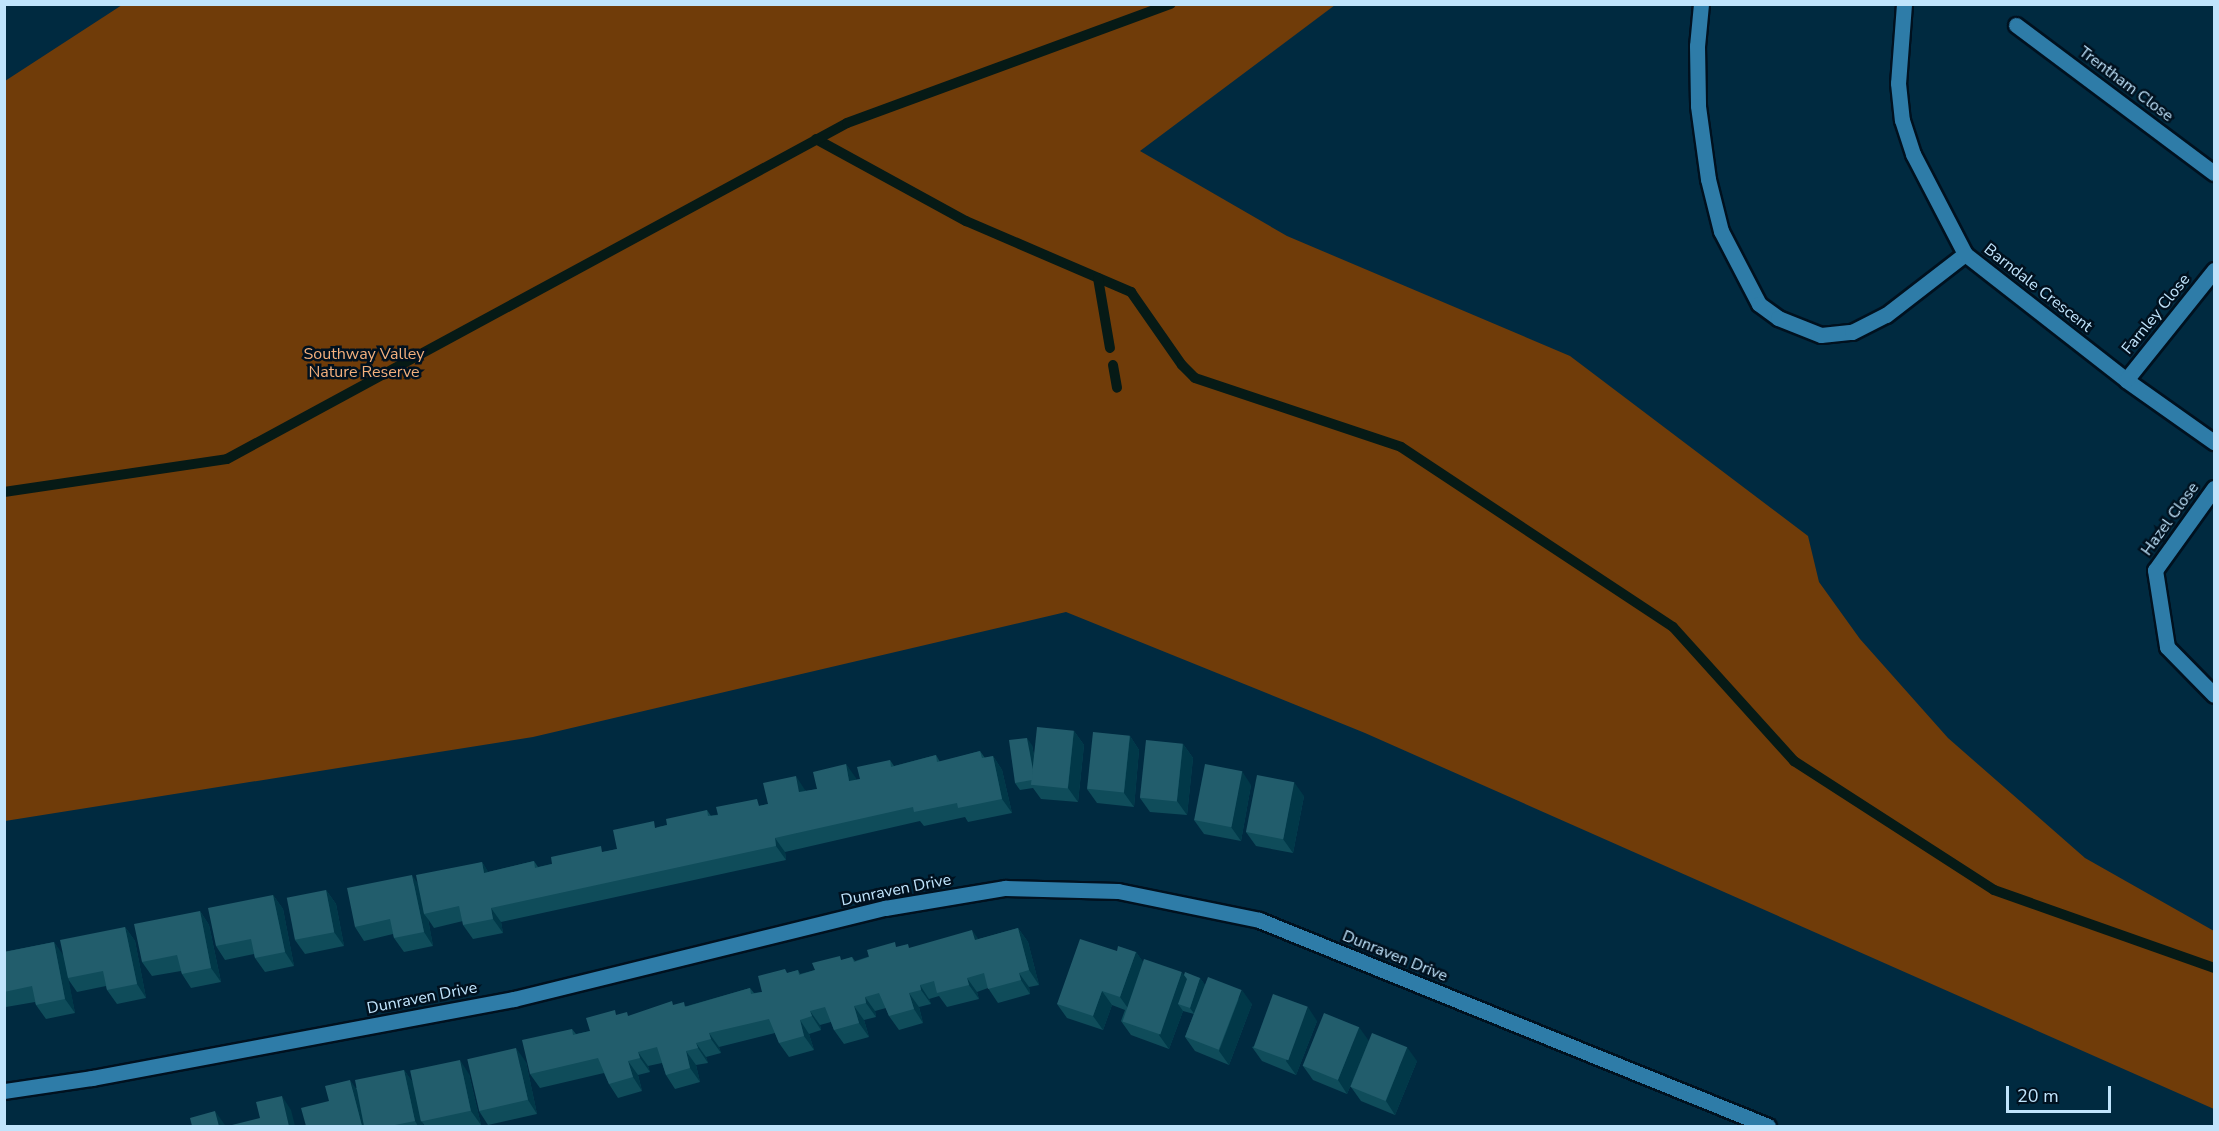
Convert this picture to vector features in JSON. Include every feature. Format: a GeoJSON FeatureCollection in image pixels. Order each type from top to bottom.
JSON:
{"type":"FeatureCollection","features":[{"type":"Feature","properties":{"kind":"street"},"geometry":{"type":"LineString","coordinates":[[1701,4],[1696,46],[1698,106],[1708,179],[1721,231],[1759,304],[1778,318],[1821,335],[1852,332],[1886,315],[1965,254]]}},
{"type":"Feature","properties":{"kind":"street","name":"Barndale Crescent"},"geometry":{"type":"LineString","coordinates":[[1904,4],[1898,83],[1902,120],[1913,154],[1965,254],[2126,380],[2214,442]]}},
{"type":"Feature","properties":{"kind":"street","name":"Trentham Close"},"geometry":{"type":"LineString","coordinates":[[2016,25],[2214,172]]}},
{"type":"Feature","properties":{"kind":"street","name":"Farnley Close"},"geometry":{"type":"LineString","coordinates":[[2126,380],[2214,270]]}},
{"type":"Feature","properties":{"kind":"street","name":"Hazel Close"},"geometry":{"type":"LineString","coordinates":[[2214,488],[2155,570],[2167,647],[2214,695]]}},
{"type":"Feature","properties":{"kind":"street","name":"Dunraven Drive"},"geometry":{"type":"LineString","coordinates":[[4,1090],[92,1078],[514,999],[885,908],[1005,888],[1118,891],[1259,920],[1768,1126]]}},
{"type":"Feature","properties":{"kind":"green space","name":"Southway Valley Nature Reserve"},"geometry":{"type":"Polygon","coordinates":[[[122,5],[1335,5],[1140,151],[1287,236],[1570,356],[1808,536],[1819,582],[1860,639],[1948,738],[2085,858],[2214,931],[2214,1109],[1365,733],[1066,612],[533,737],[5,821],[5,81],[122,5]]]}},
{"type":"Feature","properties":{"kind":"building"},"geometry":{"type":"Polygon","coordinates":[[[1037,727],[1074,731],[1068,789],[1031,785],[1037,727]]]}},
{"type":"Feature","properties":{"kind":"building"},"geometry":{"type":"Polygon","coordinates":[[[1093,732],[1130,736],[1124,793],[1087,789],[1093,732]]]}},
{"type":"Feature","properties":{"kind":"building"},"geometry":{"type":"Polygon","coordinates":[[[1027,738],[1033,770],[1032,780],[1015,783],[1009,740],[1027,738]]]}},
{"type":"Feature","properties":{"kind":"building"},"geometry":{"type":"Polygon","coordinates":[[[1146,740],[1183,744],[1177,802],[1140,798],[1146,740]]]}},
{"type":"Feature","properties":{"kind":"building"},"geometry":{"type":"Polygon","coordinates":[[[980,751],[982,758],[993,756],[1002,799],[958,808],[957,803],[914,812],[913,807],[775,838],[776,846],[491,908],[493,919],[463,925],[459,906],[424,914],[416,875],[482,862],[484,873],[534,861],[535,868],[552,864],[551,857],[601,846],[602,852],[617,849],[613,830],[654,821],[655,828],[667,825],[666,819],[707,810],[708,816],[718,815],[716,807],[757,799],[759,806],[768,804],[763,783],[796,776],[799,792],[817,789],[813,772],[846,764],[849,781],[860,779],[857,767],[890,760],[891,767],[936,755],[937,762],[980,751]]]}},
{"type":"Feature","properties":{"kind":"building"},"geometry":{"type":"Polygon","coordinates":[[[1205,764],[1242,771],[1231,827],[1194,820],[1205,764]]]}},
{"type":"Feature","properties":{"kind":"building"},"geometry":{"type":"Polygon","coordinates":[[[1257,775],[1294,782],[1283,839],[1246,832],[1257,775]]]}},
{"type":"Feature","properties":{"kind":"building"},"geometry":{"type":"Polygon","coordinates":[[[412,875],[424,932],[394,938],[390,919],[355,927],[347,888],[412,875]]]}},
{"type":"Feature","properties":{"kind":"building"},"geometry":{"type":"Polygon","coordinates":[[[326,890],[334,932],[295,940],[287,898],[326,890]]]}},
{"type":"Feature","properties":{"kind":"building"},"geometry":{"type":"Polygon","coordinates":[[[273,895],[285,952],[255,958],[251,939],[216,946],[208,908],[273,895]]]}},
{"type":"Feature","properties":{"kind":"building"},"geometry":{"type":"Polygon","coordinates":[[[200,911],[211,968],[182,974],[177,955],[142,962],[134,924],[200,911]]]}},
{"type":"Feature","properties":{"kind":"building"},"geometry":{"type":"Polygon","coordinates":[[[125,927],[137,984],[107,990],[103,971],[68,978],[60,940],[125,927]]]}},
{"type":"Feature","properties":{"kind":"building"},"geometry":{"type":"Polygon","coordinates":[[[1018,928],[1029,970],[1019,973],[1021,980],[988,989],[984,973],[967,978],[969,985],[937,993],[934,981],[920,985],[921,990],[909,993],[914,1009],[889,1016],[879,993],[865,997],[866,1003],[854,1006],[859,1023],[834,1030],[825,1007],[810,1011],[812,1016],[800,1020],[804,1036],[779,1043],[769,1019],[709,1033],[711,1039],[696,1043],[698,1048],[686,1051],[690,1068],[666,1075],[657,1047],[638,1052],[640,1058],[628,1061],[633,1077],[609,1084],[598,1058],[530,1074],[522,1040],[572,1029],[573,1035],[590,1031],[586,1018],[615,1010],[616,1015],[627,1012],[628,1016],[672,1001],[673,1005],[684,1002],[685,1007],[750,988],[751,994],[762,992],[758,976],[785,969],[787,973],[798,970],[799,975],[815,970],[812,963],[840,956],[841,960],[852,957],[854,962],[869,957],[867,950],[895,942],[896,947],[908,944],[909,948],[972,930],[975,940],[1018,928]]]}},
{"type":"Feature","properties":{"kind":"building"},"geometry":{"type":"Polygon","coordinates":[[[1080,939],[1117,951],[1118,946],[1136,952],[1120,997],[1102,991],[1093,1016],[1057,1004],[1080,939]]]}},
{"type":"Feature","properties":{"kind":"building"},"geometry":{"type":"Polygon","coordinates":[[[54,942],[65,999],[36,1005],[32,986],[4,992],[4,952],[54,942]]]}},
{"type":"Feature","properties":{"kind":"building"},"geometry":{"type":"Polygon","coordinates":[[[1144,959],[1182,972],[1160,1034],[1123,1021],[1144,959]]]}},
{"type":"Feature","properties":{"kind":"building"},"geometry":{"type":"Polygon","coordinates":[[[1185,972],[1200,978],[1190,1008],[1178,1004],[1187,979],[1185,972]]]}},
{"type":"Feature","properties":{"kind":"building"},"geometry":{"type":"Polygon","coordinates":[[[1208,977],[1242,990],[1219,1050],[1185,1037],[1208,977]]]}},
{"type":"Feature","properties":{"kind":"building"},"geometry":{"type":"Polygon","coordinates":[[[1273,994],[1308,1007],[1288,1060],[1254,1048],[1273,994]]]}},
{"type":"Feature","properties":{"kind":"building"},"geometry":{"type":"Polygon","coordinates":[[[1324,1013],[1359,1027],[1338,1080],[1303,1066],[1324,1013]]]}},
{"type":"Feature","properties":{"kind":"building"},"geometry":{"type":"Polygon","coordinates":[[[1372,1033],[1407,1047],[1386,1101],[1350,1087],[1372,1033]]]}},
{"type":"Feature","properties":{"kind":"building"},"geometry":{"type":"Polygon","coordinates":[[[516,1048],[528,1100],[479,1111],[467,1059],[516,1048]]]}},
{"type":"Feature","properties":{"kind":"building"},"geometry":{"type":"Polygon","coordinates":[[[460,1060],[471,1111],[421,1121],[410,1071],[460,1060]]]}},
{"type":"Feature","properties":{"kind":"building"},"geometry":{"type":"Polygon","coordinates":[[[404,1070],[415,1121],[390,1126],[364,1126],[355,1080],[404,1070]]]}},
{"type":"Feature","properties":{"kind":"building"},"geometry":{"type":"Polygon","coordinates":[[[350,1080],[362,1126],[306,1126],[301,1108],[329,1101],[325,1086],[350,1080]]]}},
{"type":"Feature","properties":{"kind":"building"},"geometry":{"type":"Polygon","coordinates":[[[282,1096],[289,1126],[232,1125],[260,1118],[256,1102],[282,1096]]]}},
{"type":"Feature","properties":{"kind":"building"},"geometry":{"type":"Polygon","coordinates":[[[215,1111],[219,1126],[192,1126],[190,1118],[215,1111]]]}},
{"type":"Feature","properties":{"kind":"waterway"},"geometry":{"type":"LineString","coordinates":[[4,492],[227,459],[847,123],[1171,4]]}},
{"type":"Feature","properties":{"kind":"waterway"},"geometry":{"type":"LineString","coordinates":[[816,139],[966,221],[1131,292],[1182,365],[1195,378],[1401,447],[1673,627],[1794,761],[1994,890],[2214,968]]}},
{"type":"Feature","properties":{"kind":"waterway"},"geometry":{"type":"LineString","coordinates":[[1098,278],[1110,348]]}},
{"type":"Feature","properties":{"kind":"waterway"},"geometry":{"type":"LineString","coordinates":[[1113,365],[1117,388]]}}]}
